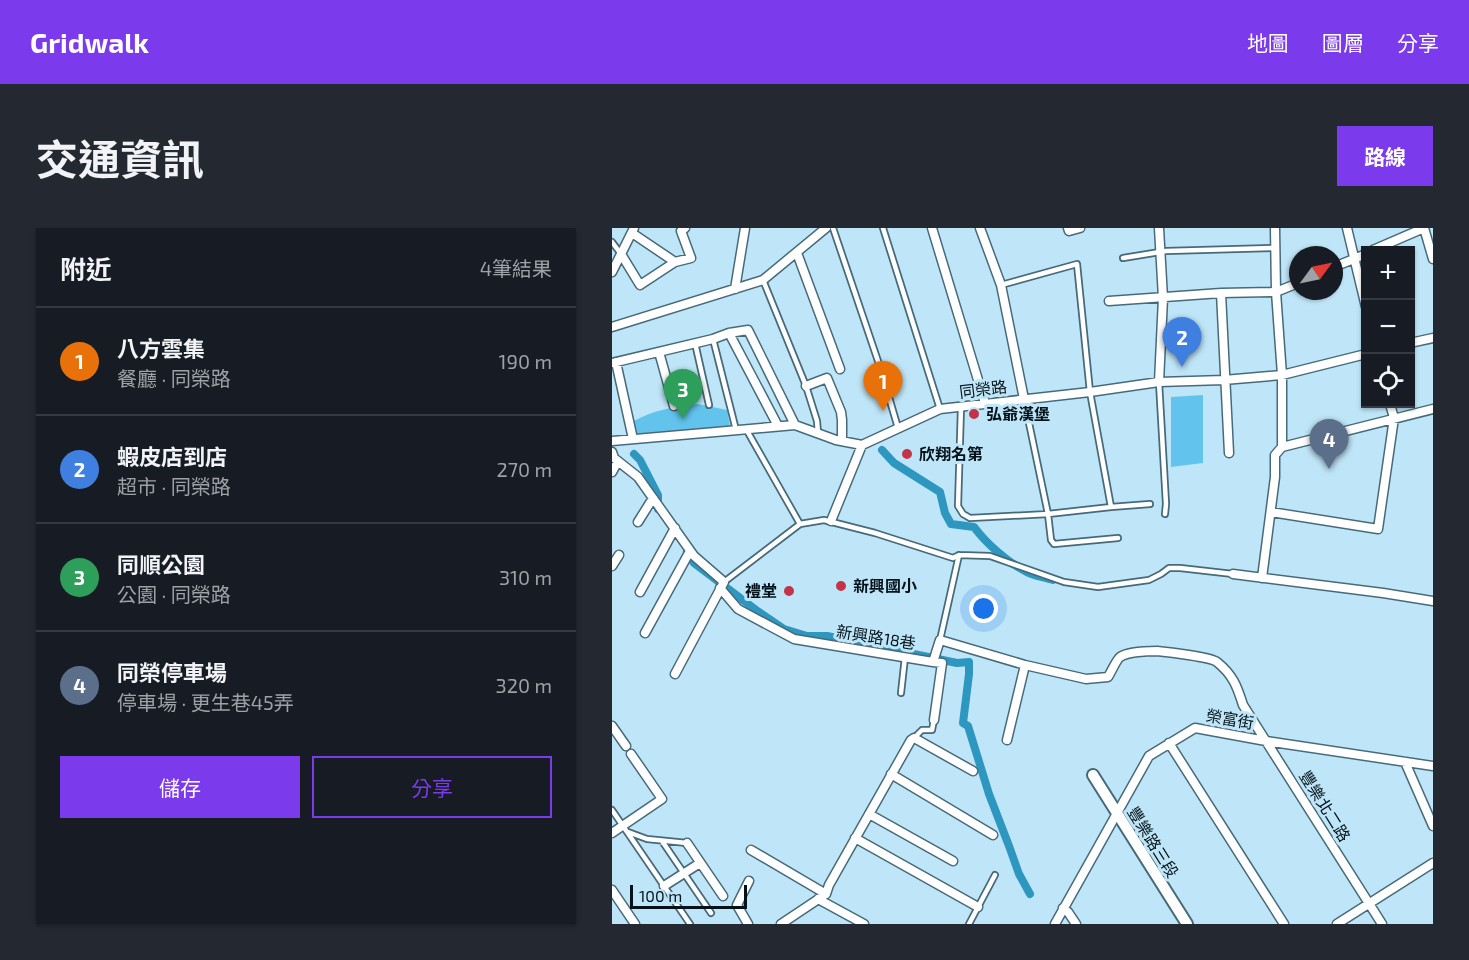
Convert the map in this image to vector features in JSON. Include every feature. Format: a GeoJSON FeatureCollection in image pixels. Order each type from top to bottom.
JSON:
{"type":"FeatureCollection","features":[{"type":"Feature","properties":{"kind":"street"},"geometry":{"type":"LineString","coordinates":[[621,254],[640,285],[675,262],[691,258],[681,231],[686,228]]}},
{"type":"Feature","properties":{"kind":"street"},"geometry":{"type":"LineString","coordinates":[[735,289],[745,228]]}},
{"type":"Feature","properties":{"kind":"street"},"geometry":{"type":"LineString","coordinates":[[612,327],[763,280],[826,228]]}},
{"type":"Feature","properties":{"kind":"street"},"geometry":{"type":"LineString","coordinates":[[932,228],[985,403]]}},
{"type":"Feature","properties":{"kind":"street"},"geometry":{"type":"LineString","coordinates":[[980,228],[1001,285],[1024,399]]}},
{"type":"Feature","properties":{"kind":"street"},"geometry":{"type":"LineString","coordinates":[[1068,228],[1069,231],[1080,228]]}},
{"type":"Feature","properties":{"kind":"street"},"geometry":{"type":"LineString","coordinates":[[1159,228],[1163,298],[1159,381]]}},
{"type":"Feature","properties":{"kind":"street"},"geometry":{"type":"LineString","coordinates":[[1275,228],[1276,292],[1282,375],[1282,447]]}},
{"type":"Feature","properties":{"kind":"street"},"geometry":{"type":"LineString","coordinates":[[1347,228],[1363,300]]}},
{"type":"Feature","properties":{"kind":"street"},"geometry":{"type":"LineString","coordinates":[[1382,246],[1424,228],[1433,259]]}},
{"type":"Feature","properties":{"kind":"street"},"geometry":{"type":"LineString","coordinates":[[612,272],[633,231],[675,262]]}},
{"type":"Feature","properties":{"kind":"street"},"geometry":{"type":"LineString","coordinates":[[797,253],[840,369]]}},
{"type":"Feature","properties":{"kind":"street"},"geometry":{"type":"LineString","coordinates":[[1343,263],[1361,256]]}},
{"type":"Feature","properties":{"kind":"street"},"geometry":{"type":"LineString","coordinates":[[1109,301],[1221,293],[1276,292],[1289,287]]}},
{"type":"Feature","properties":{"kind":"street"},"geometry":{"type":"LineString","coordinates":[[1221,293],[1229,453]]}},
{"type":"Feature","properties":{"kind":"street"},"geometry":{"type":"LineString","coordinates":[[633,439],[614,363],[748,330],[795,425]]}},
{"type":"Feature","properties":{"kind":"street"},"geometry":{"type":"LineString","coordinates":[[729,333],[778,426]]}},
{"type":"Feature","properties":{"kind":"street"},"geometry":{"type":"LineString","coordinates":[[1415,342],[1433,338]]}},
{"type":"Feature","properties":{"kind":"street"},"geometry":{"type":"LineString","coordinates":[[659,352],[674,406]]}},
{"type":"Feature","properties":{"kind":"street","name":"同榮路"},"geometry":{"type":"LineString","coordinates":[[862,445],[940,409],[1090,392],[1159,381],[1224,380],[1282,375],[1361,355]]}},
{"type":"Feature","properties":{"kind":"street"},"geometry":{"type":"LineString","coordinates":[[806,386],[828,378],[841,412],[842,441]]}},
{"type":"Feature","properties":{"kind":"street"},"geometry":{"type":"LineString","coordinates":[[1271,512],[1378,529],[1394,418],[1391,408]]}},
{"type":"Feature","properties":{"kind":"street"},"geometry":{"type":"LineString","coordinates":[[1262,578],[1275,477],[1275,455],[1282,447],[1433,409]]}},
{"type":"Feature","properties":{"kind":"street"},"geometry":{"type":"LineString","coordinates":[[612,441],[795,425],[836,440],[862,445],[831,521]]}},
{"type":"Feature","properties":{"kind":"street","name":"新興路18巷"},"geometry":{"type":"LineString","coordinates":[[612,452],[614,458],[638,477],[693,556],[722,585],[738,609],[794,639],[933,662],[940,640],[1025,665],[1086,679],[1108,677]]}},
{"type":"Feature","properties":{"kind":"street"},"geometry":{"type":"LineString","coordinates":[[612,472],[618,461]]}},
{"type":"Feature","properties":{"kind":"street"},"geometry":{"type":"LineString","coordinates":[[638,522],[653,498]]}},
{"type":"Feature","properties":{"kind":"street"},"geometry":{"type":"LineString","coordinates":[[640,592],[675,528]]}},
{"type":"Feature","properties":{"kind":"street"},"geometry":{"type":"LineString","coordinates":[[645,633],[690,551]]}},
{"type":"Feature","properties":{"kind":"street"},"geometry":{"type":"LineString","coordinates":[[612,566],[619,555]]}},
{"type":"Feature","properties":{"kind":"street"},"geometry":{"type":"LineString","coordinates":[[1233,574],[1433,601]]}},
{"type":"Feature","properties":{"kind":"street"},"geometry":{"type":"LineString","coordinates":[[675,674],[722,585]]}},
{"type":"Feature","properties":{"kind":"street","name":"豐樂北二路"},"geometry":{"type":"LineString","coordinates":[[1108,677],[1122,656],[1136,652],[1157,651],[1214,660],[1228,672],[1235,681],[1243,705],[1382,924]]}},
{"type":"Feature","properties":{"kind":"street"},"geometry":{"type":"LineString","coordinates":[[933,662],[942,663],[934,720]]}},
{"type":"Feature","properties":{"kind":"street"},"geometry":{"type":"LineString","coordinates":[[1007,740],[1025,665]]}},
{"type":"Feature","properties":{"kind":"street"},"geometry":{"type":"LineString","coordinates":[[612,726],[662,799],[625,829],[612,833]]}},
{"type":"Feature","properties":{"kind":"street","name":"榮富街"},"geometry":{"type":"LineString","coordinates":[[1055,924],[1149,756],[1195,728],[1433,766]]}},
{"type":"Feature","properties":{"kind":"street"},"geometry":{"type":"LineString","coordinates":[[781,924],[822,897],[911,740],[914,738],[973,771]]}},
{"type":"Feature","properties":{"kind":"street"},"geometry":{"type":"LineString","coordinates":[[1170,743],[1284,924]]}},
{"type":"Feature","properties":{"kind":"street"},"geometry":{"type":"LineString","coordinates":[[1405,762],[1433,826]]}},
{"type":"Feature","properties":{"kind":"street"},"geometry":{"type":"LineString","coordinates":[[891,774],[993,835]]}},
{"type":"Feature","properties":{"kind":"street","name":"豐樂路三段"},"geometry":{"type":"LineString","coordinates":[[1093,776],[1187,924]]}},
{"type":"Feature","properties":{"kind":"street"},"geometry":{"type":"LineString","coordinates":[[869,814],[953,861]]}},
{"type":"Feature","properties":{"kind":"street"},"geometry":{"type":"LineString","coordinates":[[855,838],[978,907]]}},
{"type":"Feature","properties":{"kind":"street"},"geometry":{"type":"LineString","coordinates":[[687,843],[723,896]]}},
{"type":"Feature","properties":{"kind":"street"},"geometry":{"type":"LineString","coordinates":[[751,850],[864,924]]}},
{"type":"Feature","properties":{"kind":"street"},"geometry":{"type":"LineString","coordinates":[[664,886],[700,863]]}},
{"type":"Feature","properties":{"kind":"street"},"geometry":{"type":"LineString","coordinates":[[1337,924],[1433,863]]}},
{"type":"Feature","properties":{"kind":"street"},"geometry":{"type":"LineString","coordinates":[[748,924],[737,905],[749,882]]}},
{"type":"Feature","properties":{"kind":"street"},"geometry":{"type":"LineString","coordinates":[[612,890],[636,924]]}},
{"type":"Feature","properties":{"kind":"street"},"geometry":{"type":"LineString","coordinates":[[1063,908],[1076,924]]}},
{"type":"Feature","properties":{"kind":"lane"},"geometry":{"type":"LineString","coordinates":[[833,228],[898,428]]}},
{"type":"Feature","properties":{"kind":"lane"},"geometry":{"type":"LineString","coordinates":[[883,228],[940,409]]}},
{"type":"Feature","properties":{"kind":"lane"},"geometry":{"type":"LineString","coordinates":[[612,242],[621,254]]}},
{"type":"Feature","properties":{"kind":"lane"},"geometry":{"type":"LineString","coordinates":[[1123,258],[1160,252],[1275,248]]}},
{"type":"Feature","properties":{"kind":"lane"},"geometry":{"type":"LineString","coordinates":[[1001,285],[1077,264],[1090,392],[1111,507]]}},
{"type":"Feature","properties":{"kind":"lane"},"geometry":{"type":"LineString","coordinates":[[763,280],[806,386],[818,433]]}},
{"type":"Feature","properties":{"kind":"lane"},"geometry":{"type":"LineString","coordinates":[[712,339],[736,430]]}},
{"type":"Feature","properties":{"kind":"lane"},"geometry":{"type":"LineString","coordinates":[[695,343],[709,405]]}},
{"type":"Feature","properties":{"kind":"lane"},"geometry":{"type":"LineString","coordinates":[[1159,381],[1165,514]]}},
{"type":"Feature","properties":{"kind":"lane"},"geometry":{"type":"LineString","coordinates":[[1024,399],[1048,514],[1051,540],[1054,544],[1118,538]]}},
{"type":"Feature","properties":{"kind":"lane"},"geometry":{"type":"LineString","coordinates":[[962,407],[958,506],[963,514],[970,518],[1048,514],[1150,504]]}},
{"type":"Feature","properties":{"kind":"lane"},"geometry":{"type":"LineString","coordinates":[[746,429],[800,524]]}},
{"type":"Feature","properties":{"kind":"lane"},"geometry":{"type":"LineString","coordinates":[[722,585],[800,524],[824,520],[875,533],[953,558],[959,555],[990,556],[1064,582],[1098,587],[1149,580],[1169,568],[1233,574]]}},
{"type":"Feature","properties":{"kind":"lane"},"geometry":{"type":"LineString","coordinates":[[940,640],[959,555]]}},
{"type":"Feature","properties":{"kind":"lane"},"geometry":{"type":"LineString","coordinates":[[901,693],[905,657]]}},
{"type":"Feature","properties":{"kind":"lane"},"geometry":{"type":"LineString","coordinates":[[914,738],[922,730],[932,730],[934,720]]}},
{"type":"Feature","properties":{"kind":"lane"},"geometry":{"type":"LineString","coordinates":[[612,810],[690,924]]}},
{"type":"Feature","properties":{"kind":"lane"},"geometry":{"type":"LineString","coordinates":[[625,829],[647,839],[687,843]]}},
{"type":"Feature","properties":{"kind":"lane"},"geometry":{"type":"LineString","coordinates":[[662,841],[711,913]]}},
{"type":"Feature","properties":{"kind":"lane"},"geometry":{"type":"LineString","coordinates":[[969,924],[995,875]]}},
{"type":"Feature","properties":{"kind":"shaded area"},"geometry":{"type":"Polygon","coordinates":[[[1203,395],[1203,463],[1171,467],[1171,397],[1203,395]]]}},
{"type":"Feature","properties":{"kind":"shaded area"},"geometry":{"type":"Polygon","coordinates":[[[698,404],[727,410],[730,426],[638,435],[634,421],[641,417],[665,409],[698,404]]]}},
{"type":"Feature","properties":{"kind":"waterway"},"geometry":{"type":"LineString","coordinates":[[882,450],[894,463],[940,492],[945,513],[951,524],[974,527],[1011,563],[1028,573],[1053,580]]}},
{"type":"Feature","properties":{"kind":"waterway"},"geometry":{"type":"LineString","coordinates":[[634,454],[640,460],[658,495],[658,509]]}},
{"type":"Feature","properties":{"kind":"waterway"},"geometry":{"type":"LineString","coordinates":[[687,552],[694,563],[784,629],[807,636],[827,636],[957,663],[969,662],[963,723],[968,726],[989,794],[1019,874],[1030,894]]}},
{"type":"Feature","properties":{"kind":"place","name":"蝦皮店到店"},"geometry":{"type":"Point","coordinates":[1182,367]}},
{"type":"Feature","properties":{"kind":"place","name":"八方雲集"},"geometry":{"type":"Point","coordinates":[883,411]}},
{"type":"Feature","properties":{"kind":"place","name":"弘爺漢堡"},"geometry":{"type":"Point","coordinates":[974,414]}},
{"type":"Feature","properties":{"kind":"place","name":"同順公園"},"geometry":{"type":"Point","coordinates":[683,419]}},
{"type":"Feature","properties":{"kind":"place","name":"欣翔名第"},"geometry":{"type":"Point","coordinates":[907,454]}},
{"type":"Feature","properties":{"kind":"place","name":"同榮停車場"},"geometry":{"type":"Point","coordinates":[1329,469]}},
{"type":"Feature","properties":{"kind":"place","name":"新興國小"},"geometry":{"type":"Point","coordinates":[841,586]}},
{"type":"Feature","properties":{"kind":"place","name":"禮堂"},"geometry":{"type":"Point","coordinates":[789,591]}}]}
